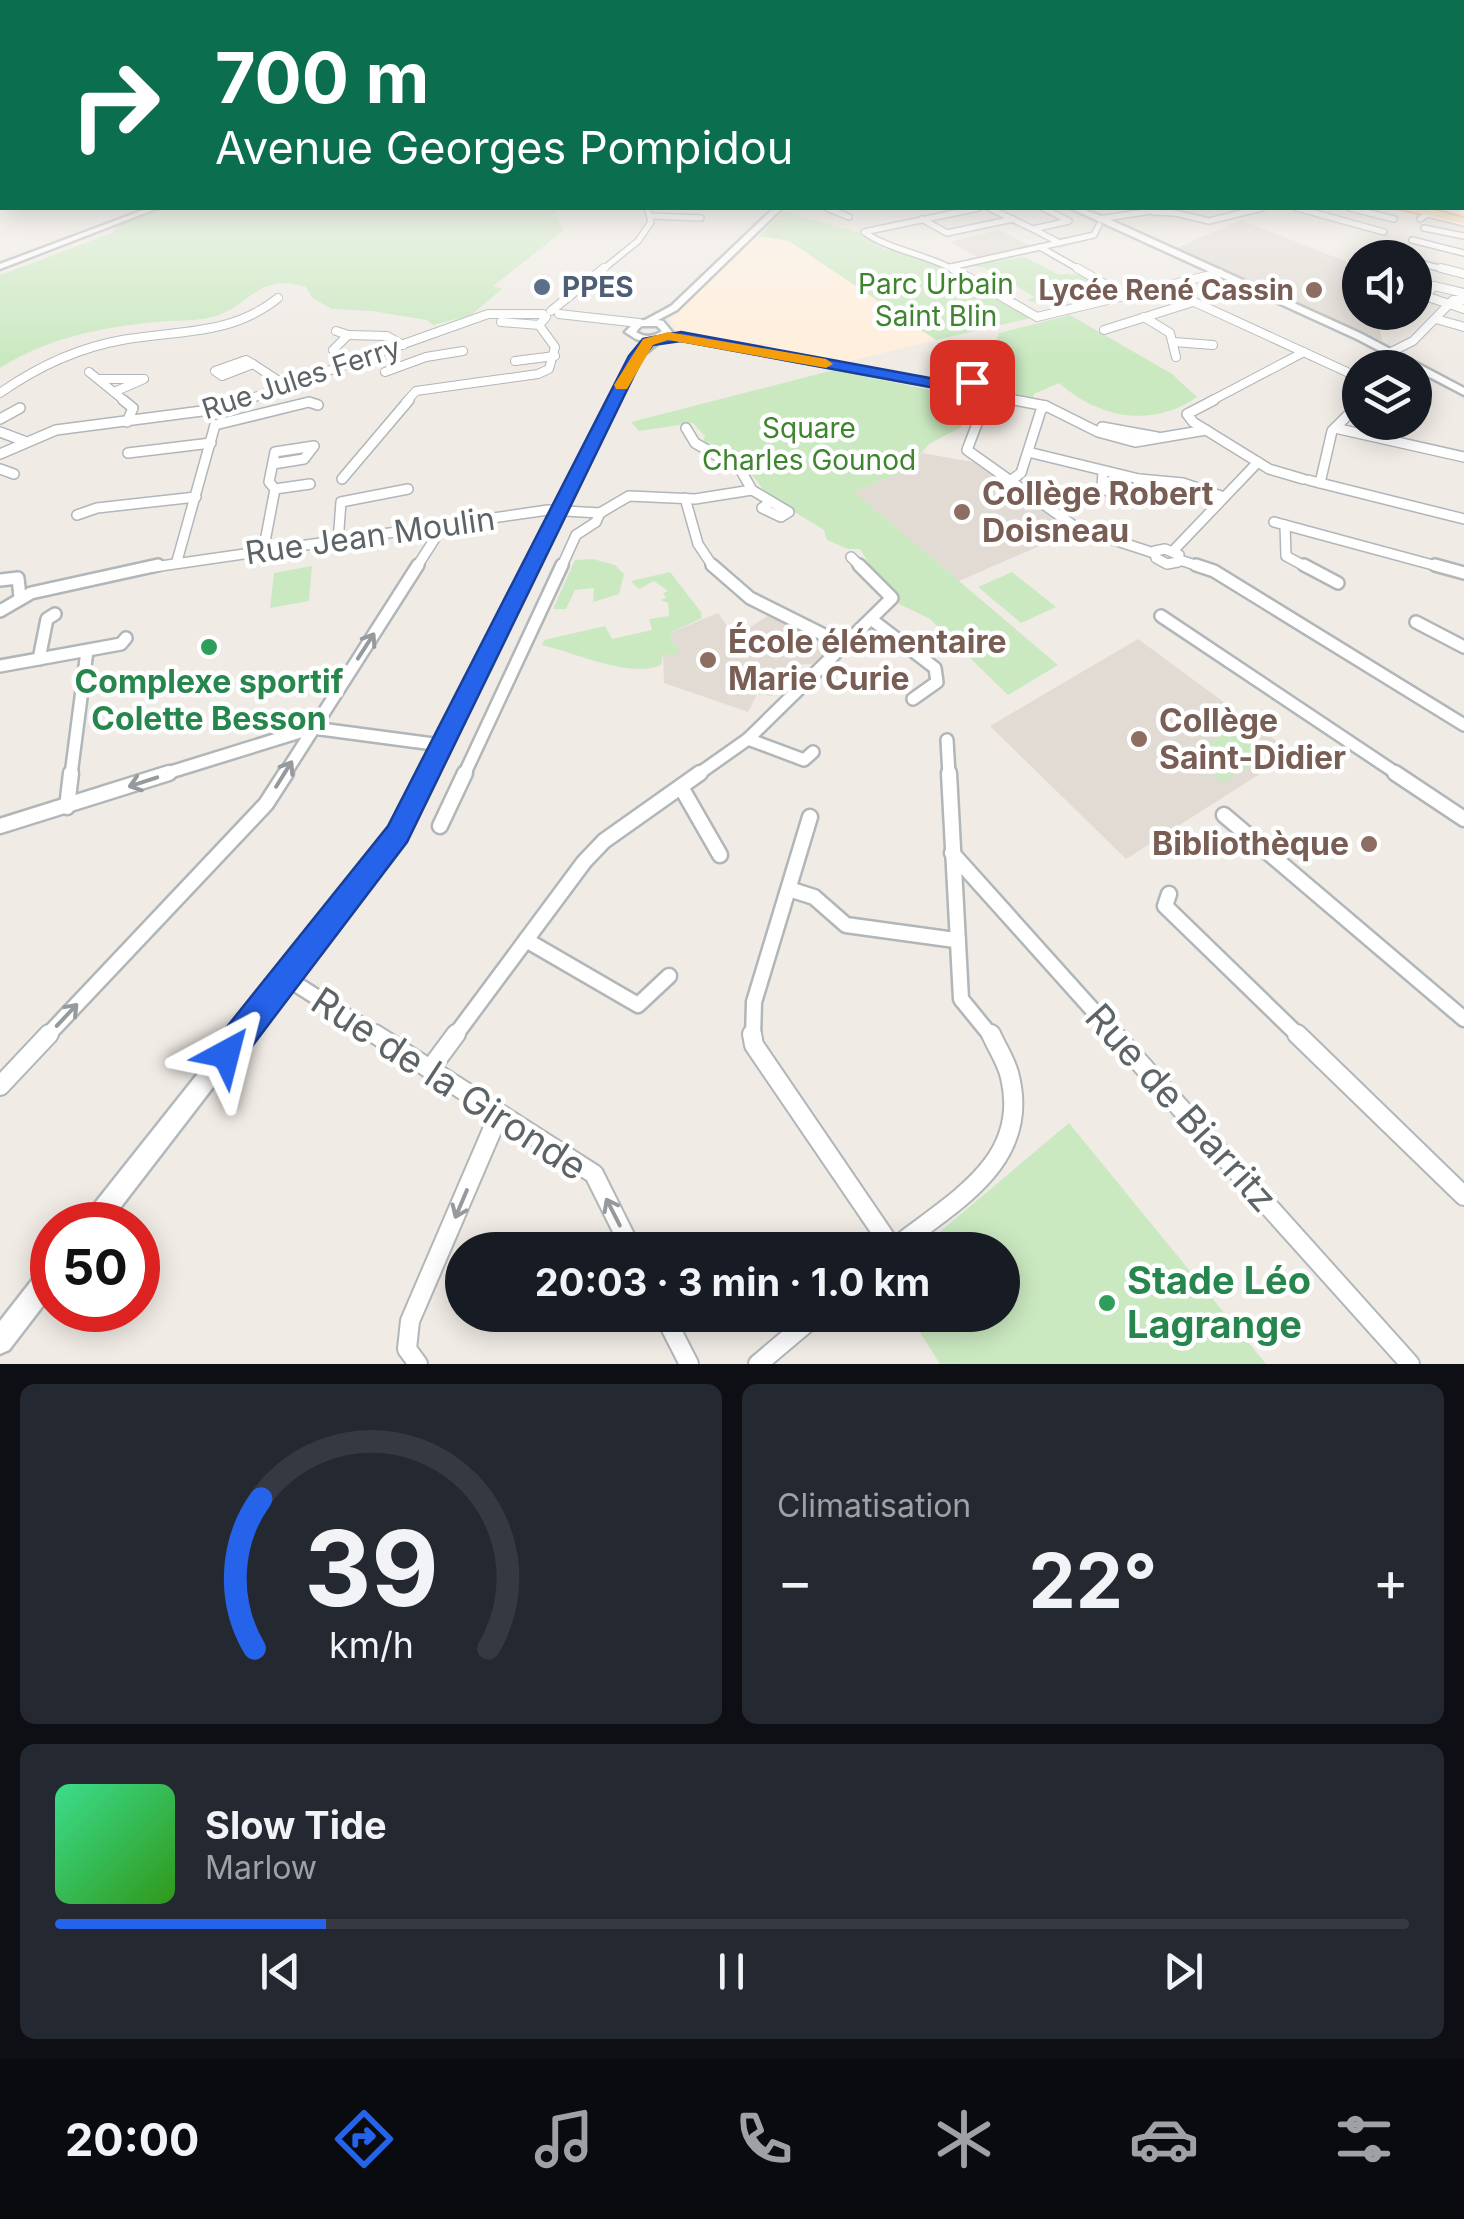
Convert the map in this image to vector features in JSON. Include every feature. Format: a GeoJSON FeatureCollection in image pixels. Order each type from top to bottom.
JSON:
{"type":"FeatureCollection","features":[{"type":"Feature","properties":{"kind":"main road"},"geometry":{"type":"LineString","coordinates":[[0,267],[100,229]]}},
{"type":"Feature","properties":{"kind":"main road"},"geometry":{"type":"LineString","coordinates":[[638,328],[674,308],[760,229]]}},
{"type":"Feature","properties":{"kind":"main road"},"geometry":{"type":"LineString","coordinates":[[1126,229],[1387,350]]}},
{"type":"Feature","properties":{"kind":"main road"},"geometry":{"type":"LineString","coordinates":[[636,356],[662,332],[674,308]]}},
{"type":"Feature","properties":{"kind":"main road"},"geometry":{"type":"LineString","coordinates":[[638,328],[662,332]]}},
{"type":"Feature","properties":{"kind":"main road"},"geometry":{"type":"LineString","coordinates":[[638,328],[662,332]]}},
{"type":"Feature","properties":{"kind":"main road"},"geometry":{"type":"LineString","coordinates":[[110,1202],[398,834],[636,356],[638,328]]}},
{"type":"Feature","properties":{"kind":"main road"},"geometry":{"type":"LineString","coordinates":[[1432,377],[1464,392]]}},
{"type":"Feature","properties":{"kind":"main road"},"geometry":{"type":"LineString","coordinates":[[0,1342],[30,1303]]}},
{"type":"Feature","properties":{"kind":"street"},"geometry":{"type":"LineString","coordinates":[[538,326],[638,242],[648,229]]}},
{"type":"Feature","properties":{"kind":"street"},"geometry":{"type":"LineString","coordinates":[[875,229],[864,232],[890,249],[923,254],[951,267],[1037,318],[1219,273]]}},
{"type":"Feature","properties":{"kind":"street"},"geometry":{"type":"LineString","coordinates":[[1033,230],[1038,229]]}},
{"type":"Feature","properties":{"kind":"street"},"geometry":{"type":"LineString","coordinates":[[951,267],[1094,235],[1096,229]]}},
{"type":"Feature","properties":{"kind":"street"},"geometry":{"type":"LineString","coordinates":[[1360,229],[1382,236],[1385,229]]}},
{"type":"Feature","properties":{"kind":"street"},"geometry":{"type":"LineString","coordinates":[[1427,229],[1464,236]]}},
{"type":"Feature","properties":{"kind":"street"},"geometry":{"type":"LineString","coordinates":[[1033,230],[1060,242]]}},
{"type":"Feature","properties":{"kind":"street"},"geometry":{"type":"LineString","coordinates":[[1432,245],[1464,253]]}},
{"type":"Feature","properties":{"kind":"street"},"geometry":{"type":"LineString","coordinates":[[1040,247],[1122,294]]}},
{"type":"Feature","properties":{"kind":"street"},"geometry":{"type":"LineString","coordinates":[[1432,266],[1464,274]]}},
{"type":"Feature","properties":{"kind":"street"},"geometry":{"type":"LineString","coordinates":[[1464,292],[1434,286],[1425,296],[1464,309]]}},
{"type":"Feature","properties":{"kind":"street"},"geometry":{"type":"LineString","coordinates":[[1162,288],[1342,370]]}},
{"type":"Feature","properties":{"kind":"street"},"geometry":{"type":"LineString","coordinates":[[0,392],[31,371],[64,356],[122,340],[202,334],[226,328],[261,313],[278,298]]}},
{"type":"Feature","properties":{"kind":"street"},"geometry":{"type":"LineString","coordinates":[[1395,350],[1414,341],[1448,304],[1464,300]]}},
{"type":"Feature","properties":{"kind":"street"},"geometry":{"type":"LineString","coordinates":[[1104,330],[1193,302]]}},
{"type":"Feature","properties":{"kind":"street","name":"Rue Jules Ferry"},"geometry":{"type":"LineString","coordinates":[[0,454],[56,430],[224,408],[488,314],[550,314],[638,328]]}},
{"type":"Feature","properties":{"kind":"street"},"geometry":{"type":"LineString","coordinates":[[1144,318],[1166,330],[1174,342],[1176,357]]}},
{"type":"Feature","properties":{"kind":"street"},"geometry":{"type":"LineString","coordinates":[[1436,319],[1464,327]]}},
{"type":"Feature","properties":{"kind":"street"},"geometry":{"type":"LineString","coordinates":[[342,479],[416,390],[542,374],[553,365],[554,344],[538,326],[500,322]]}},
{"type":"Feature","properties":{"kind":"street"},"geometry":{"type":"LineString","coordinates":[[336,331],[387,336],[426,356]]}},
{"type":"Feature","properties":{"kind":"street"},"geometry":{"type":"LineString","coordinates":[[662,332],[946,386],[972,382],[986,388],[988,394],[967,450],[1077,528],[1154,553],[1168,564],[1258,462]]}},
{"type":"Feature","properties":{"kind":"street"},"geometry":{"type":"LineString","coordinates":[[333,350],[348,335]]}},
{"type":"Feature","properties":{"kind":"street"},"geometry":{"type":"LineString","coordinates":[[1174,342],[1213,344]]}},
{"type":"Feature","properties":{"kind":"street"},"geometry":{"type":"LineString","coordinates":[[385,372],[426,356],[463,350]]}},
{"type":"Feature","properties":{"kind":"street"},"geometry":{"type":"LineString","coordinates":[[1304,352],[1187,414],[1258,462],[1306,480],[1464,519]]}},
{"type":"Feature","properties":{"kind":"street"},"geometry":{"type":"LineString","coordinates":[[515,362],[555,356]]}},
{"type":"Feature","properties":{"kind":"street"},"geometry":{"type":"LineString","coordinates":[[253,364],[288,387]]}},
{"type":"Feature","properties":{"kind":"street"},"geometry":{"type":"LineString","coordinates":[[89,372],[134,408],[127,422]]}},
{"type":"Feature","properties":{"kind":"street"},"geometry":{"type":"LineString","coordinates":[[98,379],[144,379],[114,392]]}},
{"type":"Feature","properties":{"kind":"street"},"geometry":{"type":"LineString","coordinates":[[988,394],[1046,406],[1082,423],[1166,439],[1206,430]]}},
{"type":"Feature","properties":{"kind":"street"},"geometry":{"type":"LineString","coordinates":[[215,425],[309,402],[318,405]]}},
{"type":"Feature","properties":{"kind":"street"},"geometry":{"type":"LineString","coordinates":[[1010,481],[1021,474],[1046,406]]}},
{"type":"Feature","properties":{"kind":"street"},"geometry":{"type":"LineString","coordinates":[[0,419],[20,408]]}},
{"type":"Feature","properties":{"kind":"street"},"geometry":{"type":"LineString","coordinates":[[177,561],[215,425],[225,415],[224,408]]}},
{"type":"Feature","properties":{"kind":"street"},"geometry":{"type":"LineString","coordinates":[[205,413],[215,425]]}},
{"type":"Feature","properties":{"kind":"street"},"geometry":{"type":"LineString","coordinates":[[1320,483],[1335,428],[1342,421]]}},
{"type":"Feature","properties":{"kind":"street"},"geometry":{"type":"LineString","coordinates":[[686,428],[695,443],[740,469],[752,490],[769,502]]}},
{"type":"Feature","properties":{"kind":"street"},"geometry":{"type":"LineString","coordinates":[[1335,428],[1464,458]]}},
{"type":"Feature","properties":{"kind":"street"},"geometry":{"type":"LineString","coordinates":[[0,433],[24,441]]}},
{"type":"Feature","properties":{"kind":"street"},"geometry":{"type":"LineString","coordinates":[[128,453],[211,443]]}},
{"type":"Feature","properties":{"kind":"street"},"geometry":{"type":"LineString","coordinates":[[1028,452],[1090,464],[1103,472],[1197,486],[1224,497]]}},
{"type":"Feature","properties":{"kind":"street"},"geometry":{"type":"LineString","coordinates":[[273,464],[269,482],[276,489]]}},
{"type":"Feature","properties":{"kind":"street"},"geometry":{"type":"LineString","coordinates":[[0,469],[14,474]]}},
{"type":"Feature","properties":{"kind":"street"},"geometry":{"type":"LineString","coordinates":[[1103,472],[1102,487],[1117,497],[1137,493],[1140,479]]}},
{"type":"Feature","properties":{"kind":"street"},"geometry":{"type":"LineString","coordinates":[[276,489],[310,484]]}},
{"type":"Feature","properties":{"kind":"street"},"geometry":{"type":"LineString","coordinates":[[263,552],[276,489]]}},
{"type":"Feature","properties":{"kind":"street"},"geometry":{"type":"LineString","coordinates":[[338,542],[341,502],[408,489]]}},
{"type":"Feature","properties":{"kind":"street"},"geometry":{"type":"LineString","coordinates":[[440,826],[576,535],[596,522],[600,513],[629,496],[685,498],[752,490]]}},
{"type":"Feature","properties":{"kind":"street"},"geometry":{"type":"LineString","coordinates":[[77,515],[97,508],[196,497]]}},
{"type":"Feature","properties":{"kind":"street"},"geometry":{"type":"LineString","coordinates":[[685,498],[698,543],[715,570],[754,598],[844,645]]}},
{"type":"Feature","properties":{"kind":"street","name":"Rue Jean Moulin"},"geometry":{"type":"LineString","coordinates":[[20,597],[177,561],[562,510],[600,513]]}},
{"type":"Feature","properties":{"kind":"street"},"geometry":{"type":"LineString","coordinates":[[1338,582],[1286,556],[1280,524],[1464,573]]}},
{"type":"Feature","properties":{"kind":"street"},"geometry":{"type":"LineString","coordinates":[[0,1086],[266,804],[443,526]]}},
{"type":"Feature","properties":{"kind":"street"},"geometry":{"type":"LineString","coordinates":[[1176,556],[1218,573],[1464,724]]}},
{"type":"Feature","properties":{"kind":"street"},"geometry":{"type":"LineString","coordinates":[[430,1070],[604,841],[748,739],[892,598],[851,558]]}},
{"type":"Feature","properties":{"kind":"street"},"geometry":{"type":"LineString","coordinates":[[0,580],[18,578],[20,597],[0,616]]}},
{"type":"Feature","properties":{"kind":"street"},"geometry":{"type":"LineString","coordinates":[[39,658],[48,620],[54,614]]}},
{"type":"Feature","properties":{"kind":"street"},"geometry":{"type":"LineString","coordinates":[[1161,616],[1464,819]]}},
{"type":"Feature","properties":{"kind":"street"},"geometry":{"type":"LineString","coordinates":[[870,619],[935,668],[937,682],[913,698]]}},
{"type":"Feature","properties":{"kind":"street"},"geometry":{"type":"LineString","coordinates":[[1416,622],[1464,647]]}},
{"type":"Feature","properties":{"kind":"street"},"geometry":{"type":"LineString","coordinates":[[0,666],[120,644],[126,638]]}},
{"type":"Feature","properties":{"kind":"street"},"geometry":{"type":"LineString","coordinates":[[67,806],[87,651]]}},
{"type":"Feature","properties":{"kind":"street"},"geometry":{"type":"LineString","coordinates":[[0,826],[313,728],[441,745]]}},
{"type":"Feature","properties":{"kind":"street"},"geometry":{"type":"LineString","coordinates":[[748,739],[804,760],[813,752]]}},
{"type":"Feature","properties":{"kind":"street"},"geometry":{"type":"LineString","coordinates":[[915,1232],[994,1168],[1014,1112],[1010,1075],[990,1034],[961,999],[946,740]]}},
{"type":"Feature","properties":{"kind":"street"},"geometry":{"type":"LineString","coordinates":[[682,787],[720,855]]}},
{"type":"Feature","properties":{"kind":"street"},"geometry":{"type":"LineString","coordinates":[[1224,815],[1464,1019]]}},
{"type":"Feature","properties":{"kind":"street"},"geometry":{"type":"LineString","coordinates":[[810,817],[754,1002],[754,1045],[881,1232]]}},
{"type":"Feature","properties":{"kind":"street","name":"Rue de Biarritz"},"geometry":{"type":"LineString","coordinates":[[952,852],[1410,1364]]}},
{"type":"Feature","properties":{"kind":"street"},"geometry":{"type":"LineString","coordinates":[[789,888],[814,897],[846,925],[955,940]]}},
{"type":"Feature","properties":{"kind":"street"},"geometry":{"type":"LineString","coordinates":[[1169,894],[1165,906],[1464,1196]]}},
{"type":"Feature","properties":{"kind":"street"},"geometry":{"type":"LineString","coordinates":[[526,940],[638,1004],[669,976]]}},
{"type":"Feature","properties":{"kind":"street","name":"Rue de la Gironde"},"geometry":{"type":"LineString","coordinates":[[286,978],[594,1174],[623,1232]]}},
{"type":"Feature","properties":{"kind":"street"},"geometry":{"type":"LineString","coordinates":[[418,1364],[407,1349],[410,1322],[499,1114]]}},
{"type":"Feature","properties":{"kind":"street"},"geometry":{"type":"LineString","coordinates":[[673,1332],[689,1364]]}},
{"type":"Feature","properties":{"kind":"street"},"geometry":{"type":"LineString","coordinates":[[758,1364],[796,1332]]}},
{"type":"Feature","properties":{"kind":"shaded area","name":"Lycée René Cassin"},"geometry":{"type":"Polygon","coordinates":[[[1221,229],[1263,229],[1342,260],[1342,323],[1177,248],[1221,229]]]}},
{"type":"Feature","properties":{"kind":"shaded area"},"geometry":{"type":"Polygon","coordinates":[[[999,230],[1030,246],[977,257],[950,242],[999,230]]]}},
{"type":"Feature","properties":{"kind":"shaded area"},"geometry":{"type":"Polygon","coordinates":[[[753,235],[789,241],[936,340],[846,362],[678,334],[669,319],[753,235]]]}},
{"type":"Feature","properties":{"kind":"shaded area","name":"Lycée René Cassin"},"geometry":{"type":"Polygon","coordinates":[[[1358,330],[1380,330],[1382,341],[1358,330]]]}},
{"type":"Feature","properties":{"kind":"shaded area","name":"Collège Robert Doisneau"},"geometry":{"type":"Polygon","coordinates":[[[922,453],[978,463],[1074,531],[959,581],[854,492],[906,471],[922,453]]]}},
{"type":"Feature","properties":{"kind":"shaded area","name":"École élémentaire Marie Curie"},"geometry":{"type":"Polygon","coordinates":[[[718,613],[735,637],[769,615],[819,640],[823,655],[812,664],[787,665],[781,676],[775,677],[773,696],[757,694],[748,712],[664,683],[663,654],[675,655],[678,647],[671,640],[672,632],[718,613]]]}},
{"type":"Feature","properties":{"kind":"shaded area","name":"Collège Saint-Didier"},"geometry":{"type":"Polygon","coordinates":[[[1138,639],[1293,753],[1126,859],[990,726],[1138,639]]]}},
{"type":"Feature","properties":{"kind":"green space"},"geometry":{"type":"Polygon","coordinates":[[[116,229],[563,231],[493,286],[502,289],[471,315],[433,325],[427,320],[372,311],[332,309],[312,298],[306,287],[276,284],[215,316],[93,331],[36,349],[0,368],[0,275],[116,229]]]}},
{"type":"Feature","properties":{"kind":"green space","name":"Parc Urbain Saint Blin"},"geometry":{"type":"Polygon","coordinates":[[[766,229],[857,232],[886,250],[923,256],[1031,318],[936,340],[789,241],[759,236],[766,229]]]}},
{"type":"Feature","properties":{"kind":"green space"},"geometry":{"type":"Polygon","coordinates":[[[1024,257],[1057,274],[1083,275],[1110,294],[1110,299],[1088,291],[1044,305],[1027,300],[1035,297],[983,267],[968,266],[1024,257]]]}},
{"type":"Feature","properties":{"kind":"green space"},"geometry":{"type":"Polygon","coordinates":[[[1070,315],[1172,374],[1197,397],[1162,413],[1126,415],[1092,405],[1059,383],[1034,394],[1033,400],[992,391],[982,381],[999,333],[1070,315]]]}},
{"type":"Feature","properties":{"kind":"green space","name":"Square Charles Gounod"},"geometry":{"type":"Polygon","coordinates":[[[834,370],[974,399],[961,427],[929,444],[906,471],[854,492],[1058,665],[1008,695],[930,619],[895,602],[898,598],[876,575],[860,549],[848,549],[827,540],[824,530],[765,494],[747,471],[703,442],[705,436],[693,423],[639,431],[631,422],[834,370]]]}},
{"type":"Feature","properties":{"kind":"green space"},"geometry":{"type":"Polygon","coordinates":[[[593,559],[615,565],[624,574],[619,594],[593,602],[594,588],[575,590],[566,609],[553,609],[575,560],[593,559]]]}},
{"type":"Feature","properties":{"kind":"green space"},"geometry":{"type":"Polygon","coordinates":[[[312,566],[309,601],[270,608],[274,573],[312,566]]]}},
{"type":"Feature","properties":{"kind":"green space"},"geometry":{"type":"Polygon","coordinates":[[[670,572],[702,618],[672,632],[671,640],[678,647],[676,655],[663,654],[661,665],[618,667],[542,645],[544,640],[605,626],[612,639],[652,630],[649,619],[669,616],[668,603],[660,600],[666,598],[663,593],[668,591],[654,581],[639,589],[631,581],[670,572]]]}},
{"type":"Feature","properties":{"kind":"green space"},"geometry":{"type":"Polygon","coordinates":[[[1012,572],[1056,607],[1021,623],[978,587],[1012,572]]]}},
{"type":"Feature","properties":{"kind":"green space"},"geometry":{"type":"Polygon","coordinates":[[[1239,725],[1274,752],[1223,783],[1189,755],[1239,725]]]}},
{"type":"Feature","properties":{"kind":"green space"},"geometry":{"type":"Polygon","coordinates":[[[1069,1123],[1266,1364],[940,1364],[920,1332],[1020,1332],[1020,1232],[939,1232],[1069,1123]]]}},
{"type":"Feature","properties":{"kind":"slow traffic"},"geometry":{"type":"LineString","coordinates":[[622,385],[636,356],[648,342],[668,336],[826,364]]}},
{"type":"Feature","properties":{"kind":"place","name":"PPES"},"geometry":{"type":"Point","coordinates":[542,287]}},
{"type":"Feature","properties":{"kind":"place","name":"Lycée René Cassin"},"geometry":{"type":"Point","coordinates":[1314,290]}},
{"type":"Feature","properties":{"kind":"place","name":"Collège Robert Doisneau"},"geometry":{"type":"Point","coordinates":[962,512]}},
{"type":"Feature","properties":{"kind":"place","name":"Complexe sportif Colette Besson"},"geometry":{"type":"Point","coordinates":[209,647]}},
{"type":"Feature","properties":{"kind":"place","name":"École élémentaire Marie Curie"},"geometry":{"type":"Point","coordinates":[708,660]}},
{"type":"Feature","properties":{"kind":"place","name":"Collège Saint-Didier"},"geometry":{"type":"Point","coordinates":[1139,739]}},
{"type":"Feature","properties":{"kind":"place","name":"Bibliothèque"},"geometry":{"type":"Point","coordinates":[1369,844]}},
{"type":"Feature","properties":{"kind":"place","name":"Stade Léo Lagrange"},"geometry":{"type":"Point","coordinates":[1107,1303]}},
{"type":"Feature","properties":{"kind":"route"},"geometry":{"type":"LineString","coordinates":[[226,1054],[398,834],[576,484],[636,356],[648,342],[660,337],[681,337],[946,386],[972,382]]}}]}
